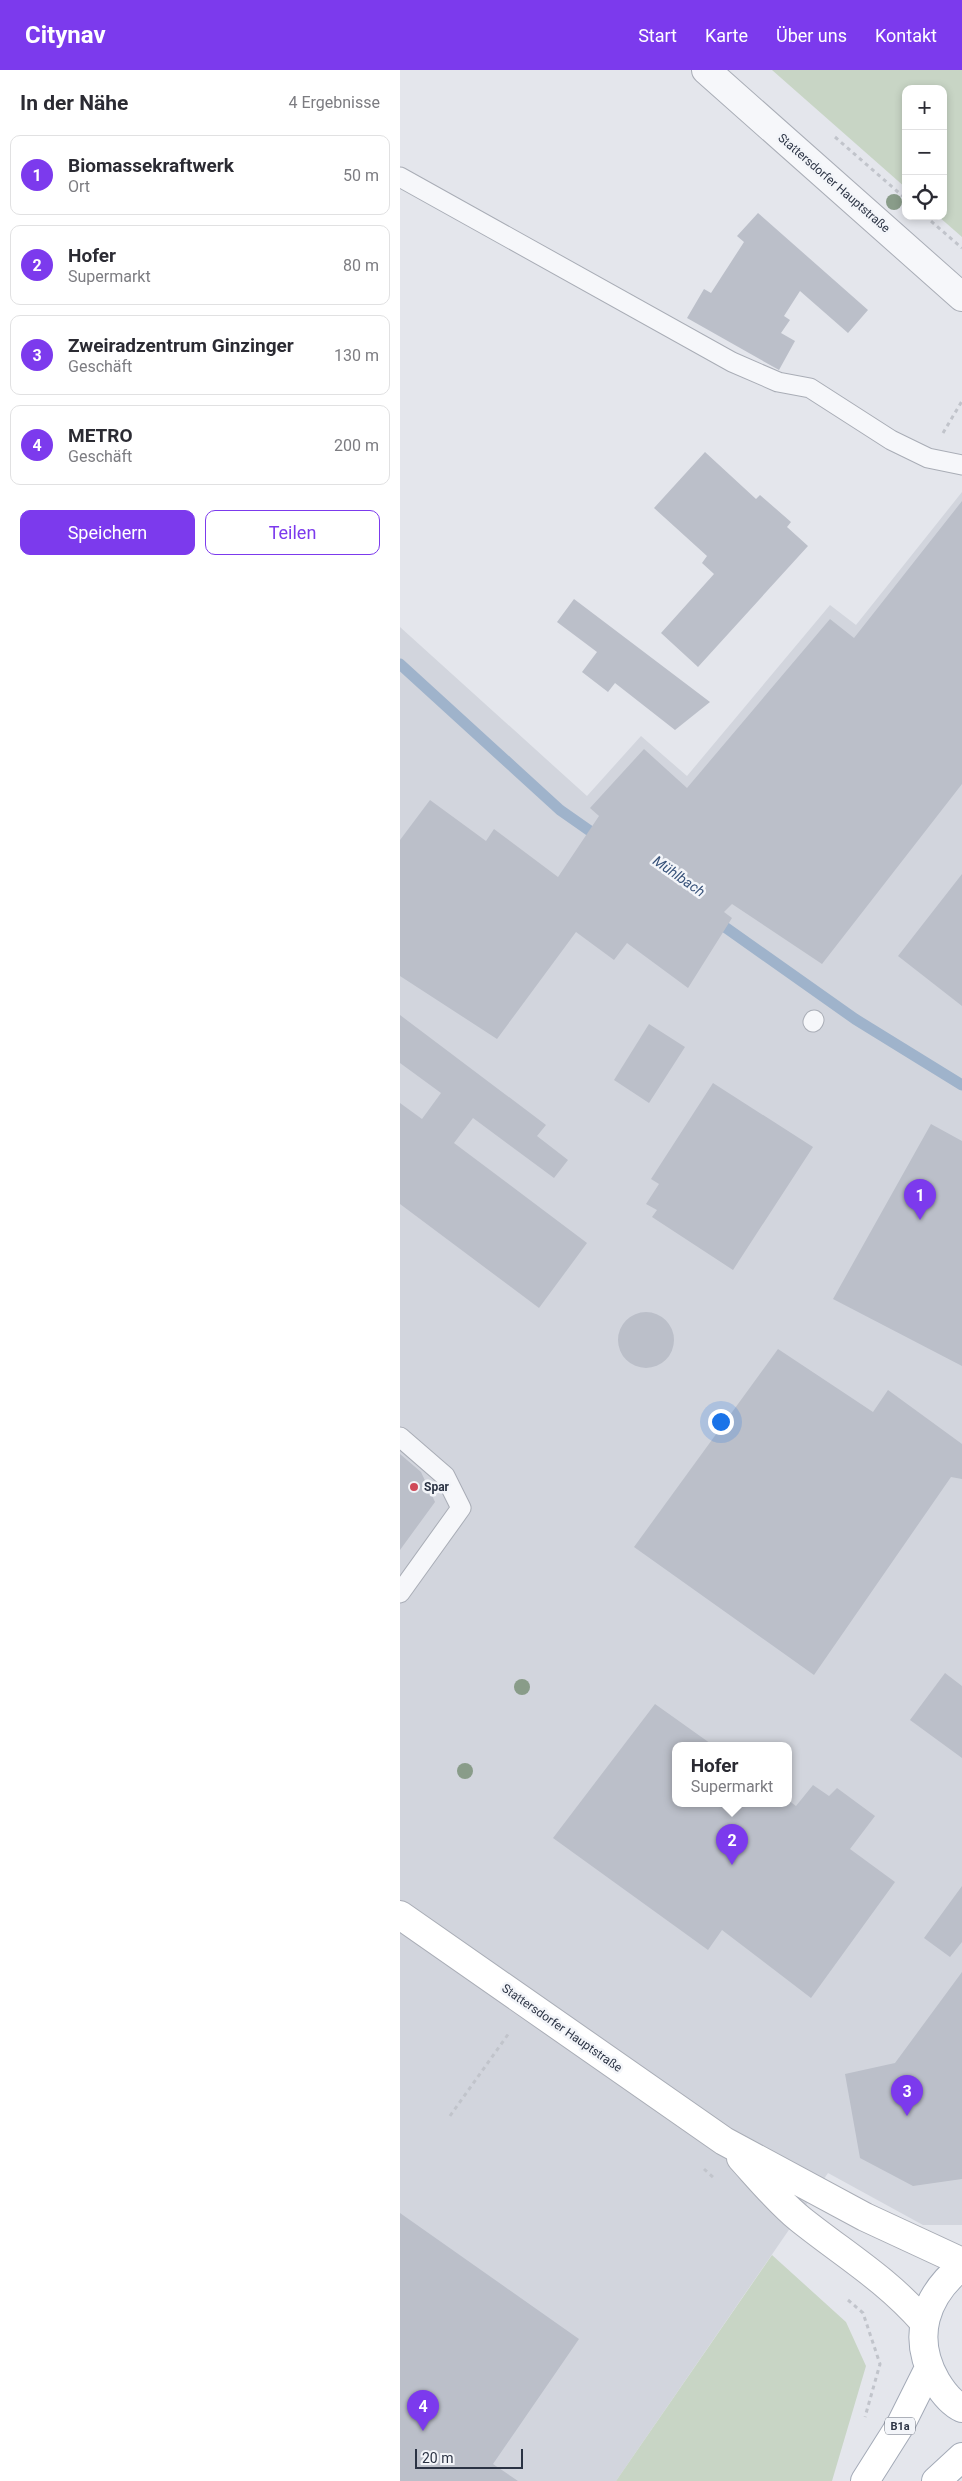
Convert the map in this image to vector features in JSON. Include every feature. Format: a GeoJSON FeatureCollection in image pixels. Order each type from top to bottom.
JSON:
{"type":"FeatureCollection","features":[{"type":"Feature","properties":{"kind":"main road","name":"Stattersdorfer Hauptstraße"},"geometry":{"type":"LineString","coordinates":[[400,1915],[724,2141],[865,2217],[962,2262]]}},
{"type":"Feature","properties":{"kind":"main road","name":"Stattersdorfer Hauptstraße"},"geometry":{"type":"LineString","coordinates":[[724,2141],[787,2208],[878,2276],[901,2296],[924,2322]]}},
{"type":"Feature","properties":{"kind":"main road"},"geometry":{"type":"LineString","coordinates":[[962,2266],[946,2279],[937,2292],[924,2322],[923,2346],[929,2368],[941,2389],[962,2408]]}},
{"type":"Feature","properties":{"kind":"main road","name":"B1a"},"geometry":{"type":"LineString","coordinates":[[865,2481],[901,2424],[929,2368]]}},
{"type":"Feature","properties":{"kind":"main road"},"geometry":{"type":"LineString","coordinates":[[936,2481],[962,2457]]}},
{"type":"Feature","properties":{"kind":"street","name":"Stattersdorfer Hauptstraße"},"geometry":{"type":"LineString","coordinates":[[706,70],[962,297]]}},
{"type":"Feature","properties":{"kind":"lane"},"geometry":{"type":"LineString","coordinates":[[400,177],[732,362],[778,382],[810,388],[891,440],[928,458],[962,466]]}},
{"type":"Feature","properties":{"kind":"lane"},"geometry":{"type":"LineString","coordinates":[[400,1437],[445,1476],[460,1508],[400,1593]]}},
{"type":"Feature","properties":{"kind":"path"},"geometry":{"type":"LineString","coordinates":[[930,220],[962,248]]}},
{"type":"Feature","properties":{"kind":"path"},"geometry":{"type":"LineString","coordinates":[[928,458],[962,401]]}},
{"type":"Feature","properties":{"kind":"path"},"geometry":{"type":"LineString","coordinates":[[501,2027],[518,2038]]}},
{"type":"Feature","properties":{"kind":"path"},"geometry":{"type":"LineString","coordinates":[[450,2116],[509,2033]]}},
{"type":"Feature","properties":{"kind":"path"},"geometry":{"type":"LineString","coordinates":[[697,2164],[720,2183]]}},
{"type":"Feature","properties":{"kind":"path"},"geometry":{"type":"LineString","coordinates":[[842,2293],[863,2313],[880,2364],[862,2426]]}},
{"type":"Feature","properties":{"kind":"shaded area"},"geometry":{"type":"Polygon","coordinates":[[[962,492],[962,2225],[923,2225],[828,2173],[616,2481],[400,2481],[400,627],[587,796],[641,736],[687,776],[830,605],[856,625],[962,492]]]}},
{"type":"Feature","properties":{"kind":"green space"},"geometry":{"type":"Polygon","coordinates":[[[772,70],[962,70],[962,237],[943,220],[947,220],[947,85],[902,85],[902,184],[772,70]]]}},
{"type":"Feature","properties":{"kind":"green space"},"geometry":{"type":"Polygon","coordinates":[[[772,2255],[846,2322],[866,2366],[832,2481],[616,2481],[772,2255]]]}},
{"type":"Feature","properties":{"kind":"building"},"geometry":{"type":"Polygon","coordinates":[[[758,213],[868,310],[848,333],[800,291],[784,316],[790,320],[781,333],[795,341],[779,370],[687,318],[704,289],[711,293],[744,242],[737,236],[758,213]]]}},
{"type":"Feature","properties":{"kind":"building"},"geometry":{"type":"Polygon","coordinates":[[[705,452],[756,499],[760,495],[791,522],[787,527],[808,546],[698,667],[661,633],[714,574],[702,563],[707,556],[654,508],[705,452]]]}},
{"type":"Feature","properties":{"kind":"building"},"geometry":{"type":"Polygon","coordinates":[[[962,501],[962,784],[822,964],[732,904],[724,912],[732,918],[688,988],[627,943],[614,960],[576,932],[497,1039],[400,976],[400,840],[430,800],[486,841],[494,829],[558,877],[599,816],[590,808],[644,749],[687,788],[830,619],[854,638],[962,501]]]}},
{"type":"Feature","properties":{"kind":"building"},"geometry":{"type":"Polygon","coordinates":[[[574,599],[710,702],[675,730],[615,683],[608,692],[582,672],[597,652],[557,622],[574,599]]]}},
{"type":"Feature","properties":{"kind":"building"},"geometry":{"type":"Polygon","coordinates":[[[962,874],[962,1006],[898,956],[962,874]]]}},
{"type":"Feature","properties":{"kind":"building"},"geometry":{"type":"Polygon","coordinates":[[[400,1015],[546,1125],[537,1136],[568,1160],[554,1178],[473,1118],[454,1143],[587,1243],[539,1308],[400,1204],[400,1103],[422,1119],[441,1093],[400,1063],[400,1015]]]}},
{"type":"Feature","properties":{"kind":"building"},"geometry":{"type":"Polygon","coordinates":[[[649,1024],[685,1047],[649,1103],[614,1080],[649,1024]]]}},
{"type":"Feature","properties":{"kind":"building"},"geometry":{"type":"Polygon","coordinates":[[[713,1083],[813,1147],[733,1270],[652,1217],[657,1210],[646,1204],[659,1184],[651,1179],[713,1083]]]}},
{"type":"Feature","properties":{"kind":"building"},"geometry":{"type":"Polygon","coordinates":[[[931,1124],[962,1141],[962,1366],[833,1299],[931,1124]]]}},
{"type":"Feature","properties":{"kind":"building"},"geometry":{"type":"Polygon","coordinates":[[[646,1312],[661,1317],[669,1325],[674,1340],[669,1355],[661,1363],[646,1368],[631,1363],[623,1355],[618,1340],[623,1325],[631,1317],[646,1312]]]}},
{"type":"Feature","properties":{"kind":"building"},"geometry":{"type":"Polygon","coordinates":[[[778,1349],[873,1412],[888,1390],[962,1444],[962,1479],[951,1477],[814,1675],[634,1547],[778,1349]]]}},
{"type":"Feature","properties":{"kind":"building","name":"Spar"},"geometry":{"type":"Polygon","coordinates":[[[400,1454],[421,1472],[435,1502],[400,1550],[400,1454]]]}},
{"type":"Feature","properties":{"kind":"building"},"geometry":{"type":"Polygon","coordinates":[[[945,1673],[962,1686],[962,1758],[910,1720],[945,1673]]]}},
{"type":"Feature","properties":{"kind":"building"},"geometry":{"type":"Polygon","coordinates":[[[655,1704],[708,1742],[672,1742],[672,1807],[792,1807],[792,1803],[796,1806],[813,1785],[829,1796],[837,1788],[875,1816],[850,1849],[895,1882],[811,1998],[722,1930],[708,1950],[553,1838],[655,1704]]]}},
{"type":"Feature","properties":{"kind":"building"},"geometry":{"type":"Polygon","coordinates":[[[962,1886],[962,1942],[950,1957],[924,1938],[962,1886]]]}},
{"type":"Feature","properties":{"kind":"building"},"geometry":{"type":"Polygon","coordinates":[[[962,1972],[962,2179],[913,2186],[860,2158],[845,2074],[895,2063],[962,1972]]]}},
{"type":"Feature","properties":{"kind":"building"},"geometry":{"type":"Polygon","coordinates":[[[400,2213],[579,2339],[493,2464],[518,2481],[400,2481],[400,2213]]]}},
{"type":"Feature","properties":{"kind":"waterway","name":"Mühlbach"},"geometry":{"type":"LineString","coordinates":[[400,664],[560,810],[600,838]]}},
{"type":"Feature","properties":{"kind":"waterway","name":"Mühlbach"},"geometry":{"type":"LineString","coordinates":[[715,920],[855,1019],[962,1085]]}},
{"type":"Feature","properties":{"kind":"place","name":"Biomassekraftwerk"},"geometry":{"type":"Point","coordinates":[920,1220]}},
{"type":"Feature","properties":{"kind":"place","name":"Spar"},"geometry":{"type":"Point","coordinates":[414,1487]}},
{"type":"Feature","properties":{"kind":"place","name":"Hofer"},"geometry":{"type":"Point","coordinates":[732,1865]}},
{"type":"Feature","properties":{"kind":"place","name":"Zweiradzentrum Ginzinger"},"geometry":{"type":"Point","coordinates":[907,2116]}},
{"type":"Feature","properties":{"kind":"place","name":"METRO"},"geometry":{"type":"Point","coordinates":[423,2431]}}]}
